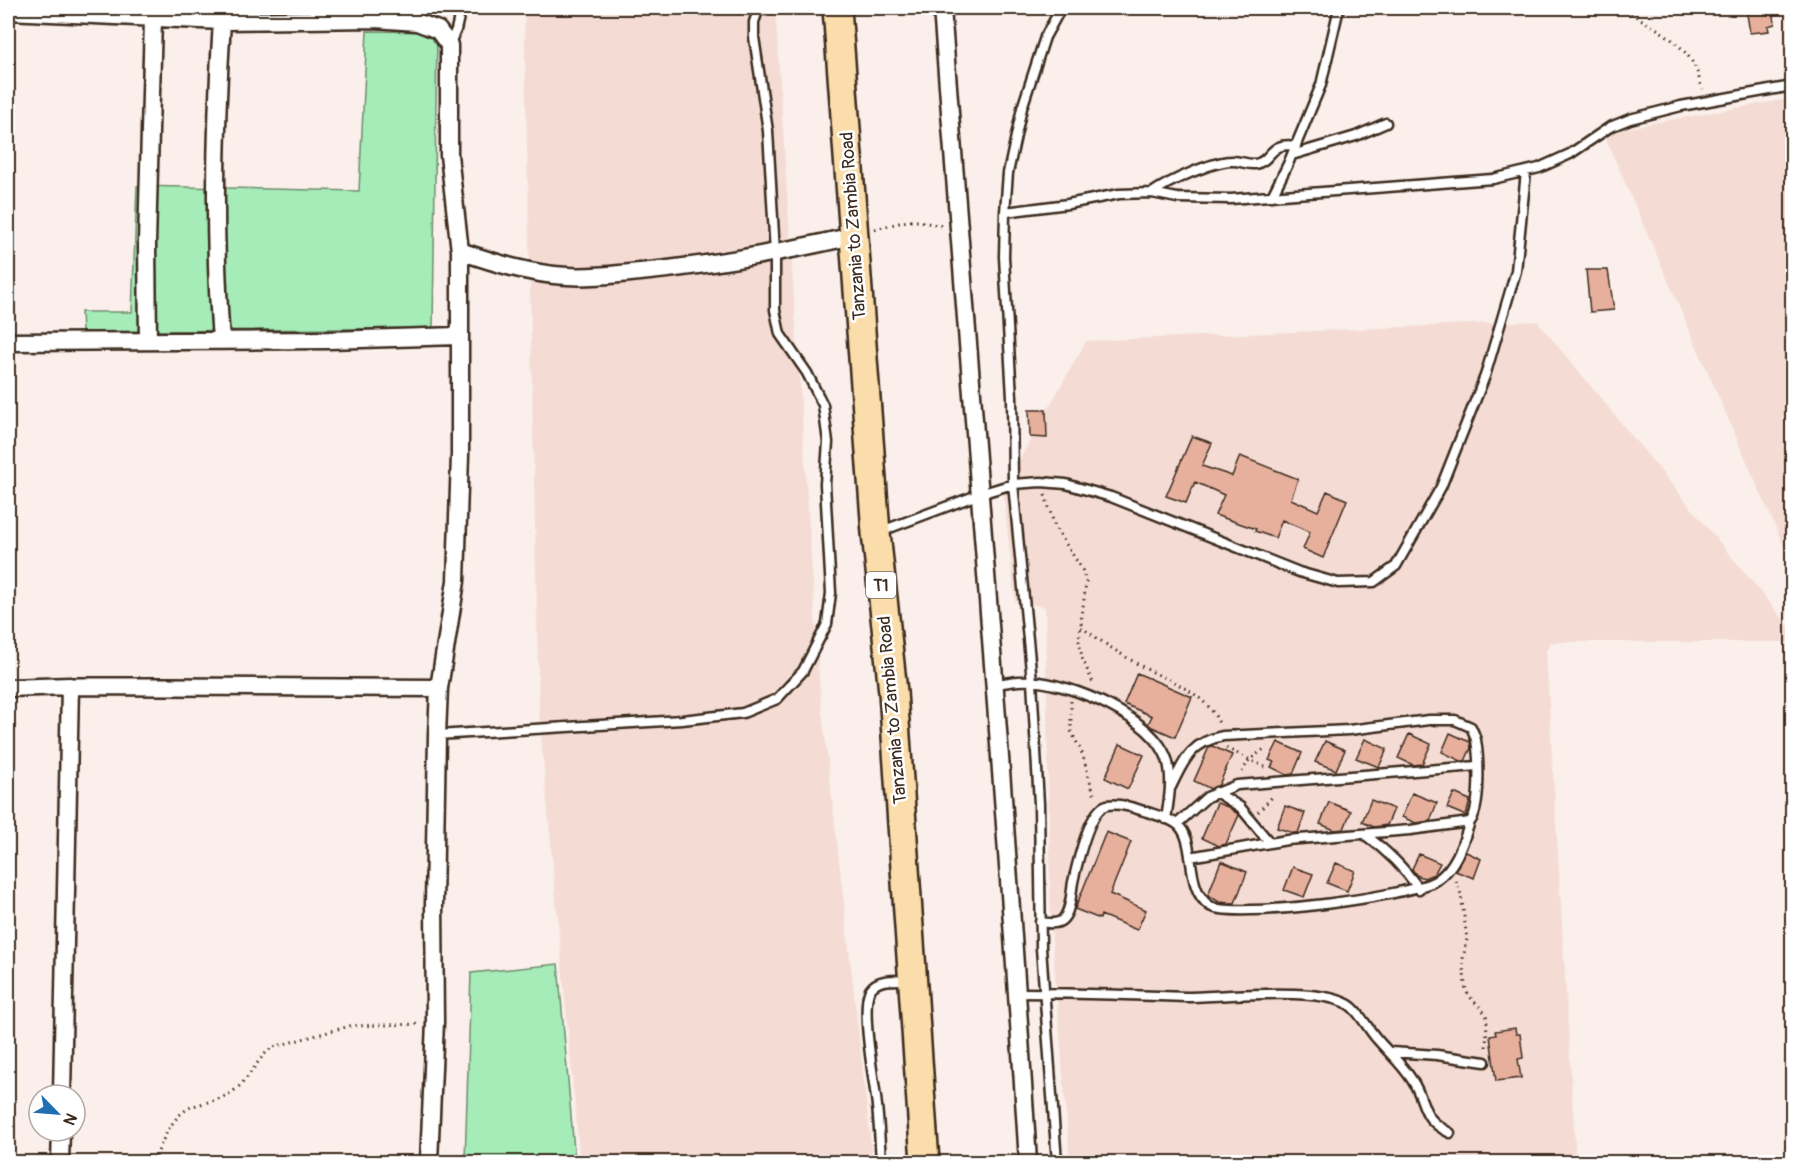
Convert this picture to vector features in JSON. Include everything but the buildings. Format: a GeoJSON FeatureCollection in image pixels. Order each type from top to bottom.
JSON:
{"type":"FeatureCollection","features":[{"type":"Feature","properties":{"kind":"highway","name":"Tanzania to Zambia Road"},"geometry":{"type":"LineString","coordinates":[[837,8],[876,533],[892,692],[925,1162]]}},
{"type":"Feature","properties":{"kind":"street"},"geometry":{"type":"LineString","coordinates":[[942,8],[1028,1162]]}},
{"type":"Feature","properties":{"kind":"street"},"geometry":{"type":"LineString","coordinates":[[8,11],[222,21],[417,22],[438,30],[449,45],[449,155],[460,251],[461,295],[458,336],[460,455],[456,581],[439,688],[434,894],[435,1022],[429,1162]]}},
{"type":"Feature","properties":{"kind":"street"},"geometry":{"type":"LineString","coordinates":[[148,340],[147,243],[153,19]]}},
{"type":"Feature","properties":{"kind":"street"},"geometry":{"type":"LineString","coordinates":[[221,340],[214,214],[222,21]]}},
{"type":"Feature","properties":{"kind":"street"},"geometry":{"type":"LineString","coordinates":[[460,251],[500,265],[568,276],[668,269],[775,253],[853,236]]}},
{"type":"Feature","properties":{"kind":"street"},"geometry":{"type":"LineString","coordinates":[[8,342],[390,339],[458,336]]}},
{"type":"Feature","properties":{"kind":"street"},"geometry":{"type":"LineString","coordinates":[[62,1083],[70,687]]}},
{"type":"Feature","properties":{"kind":"street"},"geometry":{"type":"LineString","coordinates":[[8,688],[439,688]]}},
{"type":"Feature","properties":{"kind":"street"},"geometry":{"type":"LineString","coordinates":[[60,1162],[61,1143]]}},
{"type":"Feature","properties":{"kind":"lane"},"geometry":{"type":"LineString","coordinates":[[449,45],[456,30],[461,8]]}},
{"type":"Feature","properties":{"kind":"lane"},"geometry":{"type":"LineString","coordinates":[[437,735],[682,720],[743,713],[777,699],[803,671],[827,624],[831,593],[825,484],[828,442],[823,405],[807,373],[780,334],[775,310],[775,253],[768,131],[754,37],[754,22],[759,8]]}},
{"type":"Feature","properties":{"kind":"lane"},"geometry":{"type":"LineString","coordinates":[[1057,1162],[1040,922],[1039,804],[1032,681],[1013,484],[1012,397],[1005,301],[1005,212],[1008,173],[1022,108],[1045,37],[1061,8]]}},
{"type":"Feature","properties":{"kind":"lane"},"geometry":{"type":"LineString","coordinates":[[1272,196],[1321,85],[1339,8]]}},
{"type":"Feature","properties":{"kind":"lane"},"geometry":{"type":"LineString","coordinates":[[1005,212],[1068,204],[1119,194],[1152,193],[1176,198],[1231,199],[1493,179],[1526,172],[1570,154],[1610,128],[1630,119],[1681,106],[1792,87]]}},
{"type":"Feature","properties":{"kind":"lane"},"geometry":{"type":"LineString","coordinates":[[1152,193],[1165,184],[1222,162],[1233,160],[1253,164],[1261,161],[1274,148],[1280,146],[1294,150],[1356,136],[1386,123]]}},
{"type":"Feature","properties":{"kind":"lane"},"geometry":{"type":"LineString","coordinates":[[876,533],[1013,484],[1041,482],[1066,484],[1111,497],[1299,572],[1338,583],[1374,582],[1396,566],[1441,487],[1485,376],[1516,271],[1526,172]]}},
{"type":"Feature","properties":{"kind":"lane"},"geometry":{"type":"LineString","coordinates":[[994,685],[1032,681],[1104,702],[1131,719],[1156,741],[1167,759],[1171,787],[1166,819]]}},
{"type":"Feature","properties":{"kind":"lane"},"geometry":{"type":"LineString","coordinates":[[1040,922],[1055,923],[1062,920],[1068,910],[1089,828],[1100,809],[1107,806],[1124,805],[1177,824],[1184,834],[1193,878],[1199,894],[1208,905],[1219,910],[1234,912],[1277,909],[1419,888],[1435,881],[1449,868],[1475,813],[1477,802],[1476,740],[1471,727],[1455,720],[1429,720],[1349,730],[1223,736],[1208,739],[1191,753],[1171,787]]}},
{"type":"Feature","properties":{"kind":"lane"},"geometry":{"type":"LineString","coordinates":[[1177,824],[1207,797],[1237,785],[1477,766]]}},
{"type":"Feature","properties":{"kind":"lane"},"geometry":{"type":"LineString","coordinates":[[1216,792],[1240,807],[1270,843]]}},
{"type":"Feature","properties":{"kind":"lane"},"geometry":{"type":"LineString","coordinates":[[1190,857],[1270,843],[1470,822]]}},
{"type":"Feature","properties":{"kind":"lane"},"geometry":{"type":"LineString","coordinates":[[1364,834],[1401,864],[1419,888]]}},
{"type":"Feature","properties":{"kind":"lane"},"geometry":{"type":"LineString","coordinates":[[881,1162],[869,1043],[867,1009],[870,991],[879,982],[912,980]]}},
{"type":"Feature","properties":{"kind":"lane"},"geometry":{"type":"LineString","coordinates":[[1017,993],[1189,997],[1267,994],[1337,999],[1351,1006],[1376,1038],[1391,1052],[1414,1084],[1426,1115],[1450,1133]]}},
{"type":"Feature","properties":{"kind":"lane"},"geometry":{"type":"LineString","coordinates":[[1391,1052],[1437,1055],[1485,1062]]}},
{"type":"Feature","properties":{"kind":"path"},"geometry":{"type":"LineString","coordinates":[[1620,8],[1657,29],[1680,48],[1696,67],[1701,86],[1710,101]]}},
{"type":"Feature","properties":{"kind":"path"},"geometry":{"type":"LineString","coordinates":[[853,236],[907,221],[918,221],[937,226],[958,226]]}},
{"type":"Feature","properties":{"kind":"path"},"geometry":{"type":"LineString","coordinates":[[1041,482],[1055,527],[1082,569],[1086,582],[1079,641],[1082,658],[1104,702]]}},
{"type":"Feature","properties":{"kind":"path"},"geometry":{"type":"LineString","coordinates":[[1080,627],[1138,665],[1200,698],[1211,709],[1223,736]]}},
{"type":"Feature","properties":{"kind":"path"},"geometry":{"type":"LineString","coordinates":[[1072,691],[1071,732],[1082,753],[1091,788],[1100,809]]}},
{"type":"Feature","properties":{"kind":"path"},"geometry":{"type":"LineString","coordinates":[[1208,739],[1290,781],[1252,820]]}},
{"type":"Feature","properties":{"kind":"path"},"geometry":{"type":"LineString","coordinates":[[1449,868],[1461,894],[1467,939],[1463,959],[1464,986],[1468,995],[1487,1017],[1485,1062]]}},
{"type":"Feature","properties":{"kind":"path"},"geometry":{"type":"LineString","coordinates":[[154,1162],[179,1115],[195,1105],[215,1101],[228,1095],[238,1087],[264,1053],[273,1047],[350,1026],[435,1022]]}},
{"type":"Feature","properties":{"kind":"shaded area"},"geometry":{"type":"Polygon","coordinates":[[[524,8],[775,8],[820,692],[873,1162],[580,1162],[539,714],[524,8]]]}},
{"type":"Feature","properties":{"kind":"shaded area"},"geometry":{"type":"Polygon","coordinates":[[[1792,98],[1792,565],[1603,132],[1792,98]]]}},
{"type":"Feature","properties":{"kind":"shaded area"},"geometry":{"type":"Polygon","coordinates":[[[1537,321],[1792,630],[1792,642],[1551,642],[1546,651],[1576,1162],[1070,1162],[1051,926],[1045,607],[1015,601],[1003,489],[1086,341],[1537,321]]]}},
{"type":"Feature","properties":{"kind":"green space"},"geometry":{"type":"Polygon","coordinates":[[[367,31],[437,32],[433,328],[82,332],[81,312],[132,312],[137,186],[359,191],[367,31]]]}},
{"type":"Feature","properties":{"kind":"green space"},"geometry":{"type":"Polygon","coordinates":[[[558,964],[575,1162],[465,1162],[471,973],[558,964]]]}}]}
